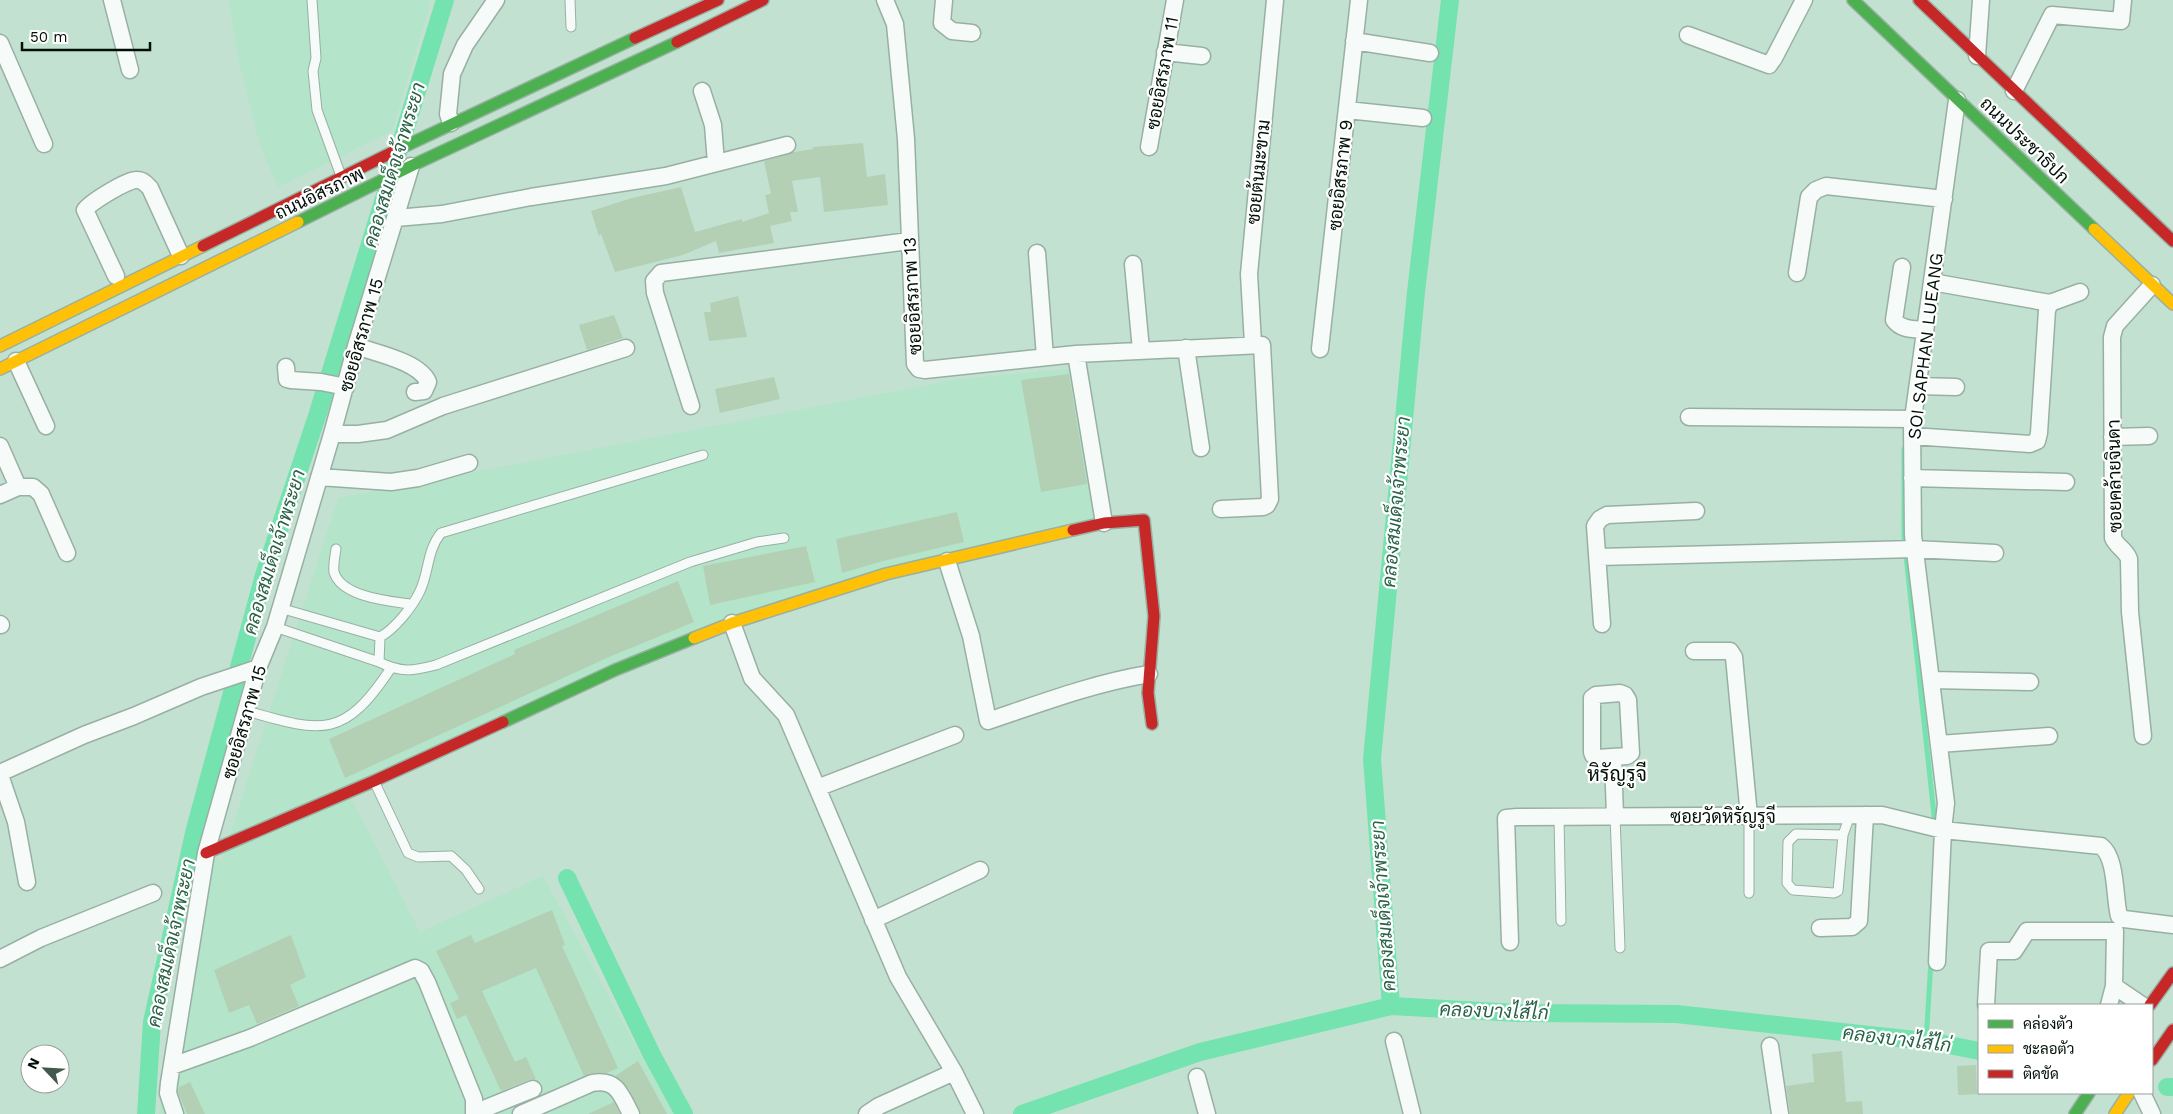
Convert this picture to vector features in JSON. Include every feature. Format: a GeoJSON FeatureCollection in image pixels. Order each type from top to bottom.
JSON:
{"type":"FeatureCollection","features":[{"type":"Feature","properties":{"kind":"main road"},"geometry":{"type":"LineString","coordinates":[[0,346],[450,123],[691,7],[718,0]]}},
{"type":"Feature","properties":{"kind":"main road","name":"ถนนอิสรภาพ"},"geometry":{"type":"LineString","coordinates":[[0,369],[405,169],[702,31],[763,0]]}},
{"type":"Feature","properties":{"kind":"main road","name":"ถนนประชาธิปก"},"geometry":{"type":"LineString","coordinates":[[1853,0],[2173,304]]}},
{"type":"Feature","properties":{"kind":"main road","name":"ถนนประชาธิปก"},"geometry":{"type":"LineString","coordinates":[[1919,0],[2173,241]]}},
{"type":"Feature","properties":{"kind":"main road"},"geometry":{"type":"LineString","coordinates":[[206,853],[374,781],[614,670],[732,623],[886,574],[1104,523],[1140,519],[1144,520],[1146,525],[1154,616],[1148,693],[1152,724]]}},
{"type":"Feature","properties":{"kind":"main road"},"geometry":{"type":"LineString","coordinates":[[2151,1004],[2173,973]]}},
{"type":"Feature","properties":{"kind":"main road"},"geometry":{"type":"LineString","coordinates":[[2153,1059],[2173,1030]]}},
{"type":"Feature","properties":{"kind":"main road"},"geometry":{"type":"LineString","coordinates":[[2075,1114],[2088,1094]]}},
{"type":"Feature","properties":{"kind":"main road"},"geometry":{"type":"LineString","coordinates":[[2115,1114],[2128,1094]]}},
{"type":"Feature","properties":{"kind":"street"},"geometry":{"type":"LineString","coordinates":[[112,0],[130,70]]}},
{"type":"Feature","properties":{"kind":"street"},"geometry":{"type":"LineString","coordinates":[[450,123],[448,114],[452,74],[466,45],[496,0]]}},
{"type":"Feature","properties":{"kind":"street","name":"ซอยอิสรภาพ 13"},"geometry":{"type":"LineString","coordinates":[[885,0],[895,24],[906,139],[915,364],[919,369],[1076,354],[1257,345]]}},
{"type":"Feature","properties":{"kind":"street"},"geometry":{"type":"LineString","coordinates":[[944,0],[942,23],[952,31],[972,33]]}},
{"type":"Feature","properties":{"kind":"street","name":"ซอยอิสรภาพ 11"},"geometry":{"type":"LineString","coordinates":[[1149,146],[1175,0]]}},
{"type":"Feature","properties":{"kind":"street","name":"ซอยต้นมะขาม"},"geometry":{"type":"LineString","coordinates":[[1221,509],[1263,507],[1270,499],[1249,274],[1275,0]]}},
{"type":"Feature","properties":{"kind":"street","name":"ซอยอิสรภาพ 9"},"geometry":{"type":"LineString","coordinates":[[1320,349],[1359,0]]}},
{"type":"Feature","properties":{"kind":"street"},"geometry":{"type":"LineString","coordinates":[[1688,35],[1769,65],[1804,0]]}},
{"type":"Feature","properties":{"kind":"street"},"geometry":{"type":"LineString","coordinates":[[1977,56],[1981,0]]}},
{"type":"Feature","properties":{"kind":"street"},"geometry":{"type":"LineString","coordinates":[[2014,90],[2052,15],[2121,22],[2123,0]]}},
{"type":"Feature","properties":{"kind":"street"},"geometry":{"type":"LineString","coordinates":[[1354,42],[1430,53]]}},
{"type":"Feature","properties":{"kind":"street"},"geometry":{"type":"LineString","coordinates":[[0,43],[44,144]]}},
{"type":"Feature","properties":{"kind":"street"},"geometry":{"type":"LineString","coordinates":[[1165,52],[1202,56]]}},
{"type":"Feature","properties":{"kind":"street"},"geometry":{"type":"LineString","coordinates":[[702,92],[713,124],[716,163]]}},
{"type":"Feature","properties":{"kind":"street","name":"SOI SAPHAN LUEANG"},"geometry":{"type":"LineString","coordinates":[[1937,962],[1935,828],[1946,803],[1914,549],[1912,436],[1958,100]]}},
{"type":"Feature","properties":{"kind":"street"},"geometry":{"type":"LineString","coordinates":[[1347,110],[1423,118]]}},
{"type":"Feature","properties":{"kind":"street"},"geometry":{"type":"LineString","coordinates":[[396,218],[442,214],[666,176],[787,145]]}},
{"type":"Feature","properties":{"kind":"street","name":"ซอยอิสรภาพ 15"},"geometry":{"type":"LineString","coordinates":[[174,1114],[168,1093],[206,853],[246,712],[251,669],[274,627],[280,608],[332,434],[334,384],[356,346],[396,218],[405,169]]}},
{"type":"Feature","properties":{"kind":"street"},"geometry":{"type":"LineString","coordinates":[[116,276],[85,210],[117,188],[135,179],[142,181],[150,188],[181,256]]}},
{"type":"Feature","properties":{"kind":"street"},"geometry":{"type":"LineString","coordinates":[[1797,273],[1809,197],[1816,190],[1826,186],[1944,199]]}},
{"type":"Feature","properties":{"kind":"street"},"geometry":{"type":"LineString","coordinates":[[691,406],[655,293],[654,281],[661,273],[910,240]]}},
{"type":"Feature","properties":{"kind":"street"},"geometry":{"type":"LineString","coordinates":[[1037,253],[1045,357]]}},
{"type":"Feature","properties":{"kind":"street"},"geometry":{"type":"LineString","coordinates":[[1133,264],[1142,350]]}},
{"type":"Feature","properties":{"kind":"street"},"geometry":{"type":"LineString","coordinates":[[1902,267],[1894,320],[1898,325],[1905,328],[1925,330]]}},
{"type":"Feature","properties":{"kind":"street"},"geometry":{"type":"LineString","coordinates":[[1932,282],[2050,303],[2080,292]]}},
{"type":"Feature","properties":{"kind":"street","name":"ซอยคล้ายจินดา"},"geometry":{"type":"LineString","coordinates":[[2143,736],[2130,612],[2129,559],[2113,538],[2112,332],[2152,285]]}},
{"type":"Feature","properties":{"kind":"street"},"geometry":{"type":"LineString","coordinates":[[1912,436],[2030,444],[2037,442],[2045,316],[2050,303]]}},
{"type":"Feature","properties":{"kind":"street"},"geometry":{"type":"LineString","coordinates":[[356,346],[411,365],[422,372],[428,382],[424,391],[415,392]]}},
{"type":"Feature","properties":{"kind":"street"},"geometry":{"type":"LineString","coordinates":[[332,434],[358,434],[387,430],[443,406],[626,348]]}},
{"type":"Feature","properties":{"kind":"street"},"geometry":{"type":"LineString","coordinates":[[1186,348],[1201,448]]}},
{"type":"Feature","properties":{"kind":"street"},"geometry":{"type":"LineString","coordinates":[[1076,354],[1104,523]]}},
{"type":"Feature","properties":{"kind":"street"},"geometry":{"type":"LineString","coordinates":[[16,361],[46,426]]}},
{"type":"Feature","properties":{"kind":"street"},"geometry":{"type":"LineString","coordinates":[[286,367],[287,379],[334,384]]}},
{"type":"Feature","properties":{"kind":"street"},"geometry":{"type":"LineString","coordinates":[[1918,386],[1956,387]]}},
{"type":"Feature","properties":{"kind":"street"},"geometry":{"type":"LineString","coordinates":[[1689,417],[1913,419]]}},
{"type":"Feature","properties":{"kind":"street"},"geometry":{"type":"LineString","coordinates":[[2112,437],[2149,436]]}},
{"type":"Feature","properties":{"kind":"street"},"geometry":{"type":"LineString","coordinates":[[0,446],[18,487]]}},
{"type":"Feature","properties":{"kind":"street"},"geometry":{"type":"LineString","coordinates":[[319,477],[390,482],[418,478],[469,463]]}},
{"type":"Feature","properties":{"kind":"street"},"geometry":{"type":"LineString","coordinates":[[1912,478],[2066,482]]}},
{"type":"Feature","properties":{"kind":"street"},"geometry":{"type":"LineString","coordinates":[[0,495],[18,487],[33,487],[41,494],[67,553]]}},
{"type":"Feature","properties":{"kind":"street"},"geometry":{"type":"LineString","coordinates":[[1602,624],[1595,526],[1600,518],[1607,515],[1696,511]]}},
{"type":"Feature","properties":{"kind":"street"},"geometry":{"type":"LineString","coordinates":[[1598,558],[1914,549],[1995,553]]}},
{"type":"Feature","properties":{"kind":"street"},"geometry":{"type":"LineString","coordinates":[[947,561],[971,636],[988,721],[1132,676],[1149,674]]}},
{"type":"Feature","properties":{"kind":"street"},"geometry":{"type":"LineString","coordinates":[[732,623],[752,678],[786,715],[898,977],[954,1072],[975,1114]]}},
{"type":"Feature","properties":{"kind":"street"},"geometry":{"type":"LineString","coordinates":[[1694,651],[1723,649],[1730,651],[1734,657],[1749,816]]}},
{"type":"Feature","properties":{"kind":"street"},"geometry":{"type":"LineString","coordinates":[[27,882],[16,822],[0,774],[84,735],[228,676],[251,669]]}},
{"type":"Feature","properties":{"kind":"street"},"geometry":{"type":"LineString","coordinates":[[1931,680],[2030,682]]}},
{"type":"Feature","properties":{"kind":"street"},"geometry":{"type":"LineString","coordinates":[[817,788],[956,735]]}},
{"type":"Feature","properties":{"kind":"street"},"geometry":{"type":"LineString","coordinates":[[1939,744],[2048,736]]}},
{"type":"Feature","properties":{"kind":"street"},"geometry":{"type":"LineString","coordinates":[[1613,758],[1615,816]]}},
{"type":"Feature","properties":{"kind":"street"},"geometry":{"type":"LineString","coordinates":[[1820,928],[1852,926],[1858,921],[1858,815]]}},
{"type":"Feature","properties":{"kind":"street","name":"ซอยวัดหิรัญรูจี"},"geometry":{"type":"LineString","coordinates":[[1510,942],[1506,818],[1882,815],[1935,828],[2101,846],[2107,851],[2111,860],[2119,916],[2124,919],[2173,925]]}},
{"type":"Feature","properties":{"kind":"street"},"geometry":{"type":"LineString","coordinates":[[874,920],[980,870]]}},
{"type":"Feature","properties":{"kind":"street"},"geometry":{"type":"LineString","coordinates":[[0,959],[41,938],[153,893]]}},
{"type":"Feature","properties":{"kind":"street"},"geometry":{"type":"LineString","coordinates":[[1986,1004],[1989,951],[2014,951],[2027,931],[2116,931],[2114,986],[2109,1004]]}},
{"type":"Feature","properties":{"kind":"street"},"geometry":{"type":"LineString","coordinates":[[172,1066],[250,1038],[414,968],[421,971],[432,994],[474,1099],[474,1114],[533,1089]]}},
{"type":"Feature","properties":{"kind":"street"},"geometry":{"type":"LineString","coordinates":[[2114,986],[2141,1004]]}},
{"type":"Feature","properties":{"kind":"street"},"geometry":{"type":"LineString","coordinates":[[1394,1041],[1412,1114]]}},
{"type":"Feature","properties":{"kind":"street"},"geometry":{"type":"LineString","coordinates":[[1770,1046],[1780,1114]]}},
{"type":"Feature","properties":{"kind":"street"},"geometry":{"type":"LineString","coordinates":[[867,1114],[879,1106],[954,1072]]}},
{"type":"Feature","properties":{"kind":"street"},"geometry":{"type":"LineString","coordinates":[[1197,1077],[1206,1114]]}},
{"type":"Feature","properties":{"kind":"street"},"geometry":{"type":"LineString","coordinates":[[521,1114],[592,1083],[601,1081],[617,1088],[631,1114]]}},
{"type":"Feature","properties":{"kind":"street"},"geometry":{"type":"LineString","coordinates":[[2142,1094],[2152,1114]]}},
{"type":"Feature","properties":{"kind":"lane"},"geometry":{"type":"LineString","coordinates":[[312,0],[316,58],[313,71],[317,110],[341,176]]}},
{"type":"Feature","properties":{"kind":"lane"},"geometry":{"type":"LineString","coordinates":[[570,0],[571,27]]}},
{"type":"Feature","properties":{"kind":"lane"},"geometry":{"type":"LineString","coordinates":[[691,7],[702,31]]}},
{"type":"Feature","properties":{"kind":"lane"},"geometry":{"type":"LineString","coordinates":[[280,608],[380,637],[390,632],[420,590],[434,542],[441,533],[703,455]]}},
{"type":"Feature","properties":{"kind":"lane"},"geometry":{"type":"LineString","coordinates":[[274,627],[379,662],[391,668],[412,671],[436,665],[690,562],[757,542],[784,538]]}},
{"type":"Feature","properties":{"kind":"lane"},"geometry":{"type":"LineString","coordinates":[[336,549],[334,571],[338,579],[352,592],[410,604]]}},
{"type":"Feature","properties":{"kind":"lane"},"geometry":{"type":"LineString","coordinates":[[379,662],[380,637]]}},
{"type":"Feature","properties":{"kind":"lane"},"geometry":{"type":"LineString","coordinates":[[246,712],[295,725],[312,727],[336,724],[353,714],[374,694],[391,668]]}},
{"type":"Feature","properties":{"kind":"lane"},"geometry":{"type":"LineString","coordinates":[[374,781],[408,854],[418,857],[451,856],[466,870],[479,889]]}},
{"type":"Feature","properties":{"kind":"lane"},"geometry":{"type":"LineString","coordinates":[[1843,836],[1796,834],[1791,838],[1788,842],[1787,883],[1789,887],[1793,890],[1834,893],[1838,891],[1840,887],[1843,836],[1858,815]]}},
{"type":"Feature","properties":{"kind":"lane"},"geometry":{"type":"LineString","coordinates":[[1615,816],[1620,948]]}},
{"type":"Feature","properties":{"kind":"lane"},"geometry":{"type":"LineString","coordinates":[[1749,816],[1749,893]]}},
{"type":"Feature","properties":{"kind":"lane"},"geometry":{"type":"LineString","coordinates":[[1559,817],[1561,921]]}},
{"type":"Feature","properties":{"kind":"shaded area"},"geometry":{"type":"Polygon","coordinates":[[[229,0],[431,0],[392,131],[278,187],[260,146],[238,59],[229,0]]]}},
{"type":"Feature","properties":{"kind":"shaded area"},"geometry":{"type":"Polygon","coordinates":[[[1079,368],[1104,526],[831,585],[345,786],[420,932],[543,876],[673,1114],[159,1114],[171,1014],[199,862],[222,859],[338,498],[959,379],[1079,368]]]}},
{"type":"Feature","properties":{"kind":"building"},"geometry":{"type":"Polygon","coordinates":[[[863,143],[867,177],[885,174],[888,205],[824,212],[820,177],[792,181],[798,212],[790,212],[792,221],[770,226],[774,243],[719,253],[716,241],[683,255],[615,272],[601,234],[599,236],[591,211],[632,198],[681,187],[695,232],[742,219],[742,222],[769,213],[765,195],[771,194],[764,161],[794,152],[813,149],[813,147],[863,143]]]}},
{"type":"Feature","properties":{"kind":"building"},"geometry":{"type":"Polygon","coordinates":[[[738,296],[747,337],[709,341],[704,312],[711,312],[710,303],[738,296]]]}},
{"type":"Feature","properties":{"kind":"building"},"geometry":{"type":"Polygon","coordinates":[[[614,315],[623,338],[587,350],[579,325],[614,315]]]}},
{"type":"Feature","properties":{"kind":"building"},"geometry":{"type":"Polygon","coordinates":[[[1069,374],[1087,484],[1041,492],[1021,380],[1069,374]]]}},
{"type":"Feature","properties":{"kind":"building"},"geometry":{"type":"Polygon","coordinates":[[[774,377],[780,399],[720,413],[715,389],[774,377]]]}},
{"type":"Feature","properties":{"kind":"building"},"geometry":{"type":"Polygon","coordinates":[[[957,512],[964,542],[883,561],[842,573],[836,539],[957,512]]]}},
{"type":"Feature","properties":{"kind":"building"},"geometry":{"type":"Polygon","coordinates":[[[806,546],[815,582],[710,605],[703,566],[806,546]]]}},
{"type":"Feature","properties":{"kind":"building"},"geometry":{"type":"Polygon","coordinates":[[[678,581],[694,622],[609,657],[345,778],[329,739],[515,654],[514,650],[678,581]]]}},
{"type":"Feature","properties":{"kind":"building"},"geometry":{"type":"Polygon","coordinates":[[[552,910],[565,945],[562,946],[618,1068],[607,1073],[591,1073],[584,1076],[536,968],[482,991],[515,1062],[526,1057],[536,1079],[501,1091],[466,1015],[457,1019],[450,1003],[459,999],[436,951],[471,935],[475,943],[552,910]]]}},
{"type":"Feature","properties":{"kind":"building"},"geometry":{"type":"Polygon","coordinates":[[[291,935],[306,977],[290,985],[299,1006],[257,1024],[249,1005],[229,1013],[214,970],[291,935]]]}},
{"type":"Feature","properties":{"kind":"building"},"geometry":{"type":"Polygon","coordinates":[[[1842,1051],[1846,1102],[1862,1101],[1863,1114],[1790,1114],[1786,1086],[1814,1082],[1812,1054],[1842,1051]]]}},
{"type":"Feature","properties":{"kind":"building"},"geometry":{"type":"Polygon","coordinates":[[[638,1061],[667,1114],[641,1114],[629,1089],[615,1076],[638,1061]]]}},
{"type":"Feature","properties":{"kind":"building"},"geometry":{"type":"Polygon","coordinates":[[[1976,1065],[1977,1094],[1958,1095],[1957,1066],[1976,1065]]]}},
{"type":"Feature","properties":{"kind":"building"},"geometry":{"type":"Polygon","coordinates":[[[190,1082],[205,1114],[187,1114],[178,1092],[179,1087],[190,1082]]]}},
{"type":"Feature","properties":{"kind":"building"},"geometry":{"type":"Polygon","coordinates":[[[614,1102],[620,1114],[588,1114],[614,1102]]]}},
{"type":"Feature","properties":{"kind":"waterway","name":"คลองสมเด็จเจ้าพระยา"},"geometry":{"type":"LineString","coordinates":[[146,1114],[152,1022],[195,829],[264,575],[318,413],[445,0]]}},
{"type":"Feature","properties":{"kind":"waterway","name":"คลองสมเด็จเจ้าพระยา"},"geometry":{"type":"LineString","coordinates":[[1391,1006],[1372,759],[1416,292],[1450,0]]}},
{"type":"Feature","properties":{"kind":"waterway"},"geometry":{"type":"LineString","coordinates":[[1904,449],[1904,537],[1935,824]]}},
{"type":"Feature","properties":{"kind":"waterway"},"geometry":{"type":"LineString","coordinates":[[567,878],[652,1055],[684,1114]]}},
{"type":"Feature","properties":{"kind":"waterway"},"geometry":{"type":"LineString","coordinates":[[1926,1042],[1931,960]]}},
{"type":"Feature","properties":{"kind":"waterway","name":"คลองบางไส้ไก่"},"geometry":{"type":"LineString","coordinates":[[1022,1114],[1200,1052],[1391,1006],[1518,1013],[1676,1014],[1934,1042],[1978,1051]]}},
{"type":"Feature","properties":{"kind":"waterway","name":"คลองบางไส้ไก่"},"geometry":{"type":"LineString","coordinates":[[2167,1087],[2173,1087]]}},
{"type":"Feature","properties":{"kind":"traffic: fast"},"geometry":{"type":"LineString","coordinates":[[1853,0],[2094,229]]}},
{"type":"Feature","properties":{"kind":"traffic: fast"},"geometry":{"type":"LineString","coordinates":[[399,149],[635,38]]}},
{"type":"Feature","properties":{"kind":"traffic: fast"},"geometry":{"type":"LineString","coordinates":[[298,222],[411,166],[677,42]]}},
{"type":"Feature","properties":{"kind":"traffic: fast"},"geometry":{"type":"LineString","coordinates":[[503,722],[615,670],[694,638]]}},
{"type":"Feature","properties":{"kind":"traffic: fast"},"geometry":{"type":"LineString","coordinates":[[2075,1114],[2088,1094]]}},
{"type":"Feature","properties":{"kind":"traffic: slow"},"geometry":{"type":"LineString","coordinates":[[0,369],[298,222]]}},
{"type":"Feature","properties":{"kind":"traffic: slow"},"geometry":{"type":"LineString","coordinates":[[2094,229],[2173,304]]}},
{"type":"Feature","properties":{"kind":"traffic: slow"},"geometry":{"type":"LineString","coordinates":[[0,346],[203,246]]}},
{"type":"Feature","properties":{"kind":"traffic: slow"},"geometry":{"type":"LineString","coordinates":[[694,638],[732,623],[886,574],[1073,530]]}},
{"type":"Feature","properties":{"kind":"traffic: slow"},"geometry":{"type":"LineString","coordinates":[[2115,1114],[2128,1094]]}},
{"type":"Feature","properties":{"kind":"traffic: jam"},"geometry":{"type":"LineString","coordinates":[[635,38],[718,0]]}},
{"type":"Feature","properties":{"kind":"traffic: jam"},"geometry":{"type":"LineString","coordinates":[[677,42],[763,0]]}},
{"type":"Feature","properties":{"kind":"traffic: jam"},"geometry":{"type":"LineString","coordinates":[[1919,0],[2173,241]]}},
{"type":"Feature","properties":{"kind":"traffic: jam"},"geometry":{"type":"LineString","coordinates":[[203,246],[399,149]]}},
{"type":"Feature","properties":{"kind":"traffic: jam"},"geometry":{"type":"LineString","coordinates":[[1073,530],[1104,523],[1144,520],[1154,616],[1148,693],[1152,724]]}},
{"type":"Feature","properties":{"kind":"traffic: jam"},"geometry":{"type":"LineString","coordinates":[[206,853],[374,781],[503,722]]}},
{"type":"Feature","properties":{"kind":"traffic: jam"},"geometry":{"type":"LineString","coordinates":[[2151,1004],[2173,973]]}},
{"type":"Feature","properties":{"kind":"traffic: jam"},"geometry":{"type":"LineString","coordinates":[[2153,1059],[2173,1030]]}},
{"type":"Feature","properties":{"kind":"district","name":"หิรัญรูจี"},"geometry":{"type":"Point","coordinates":[1617,774]}}]}
